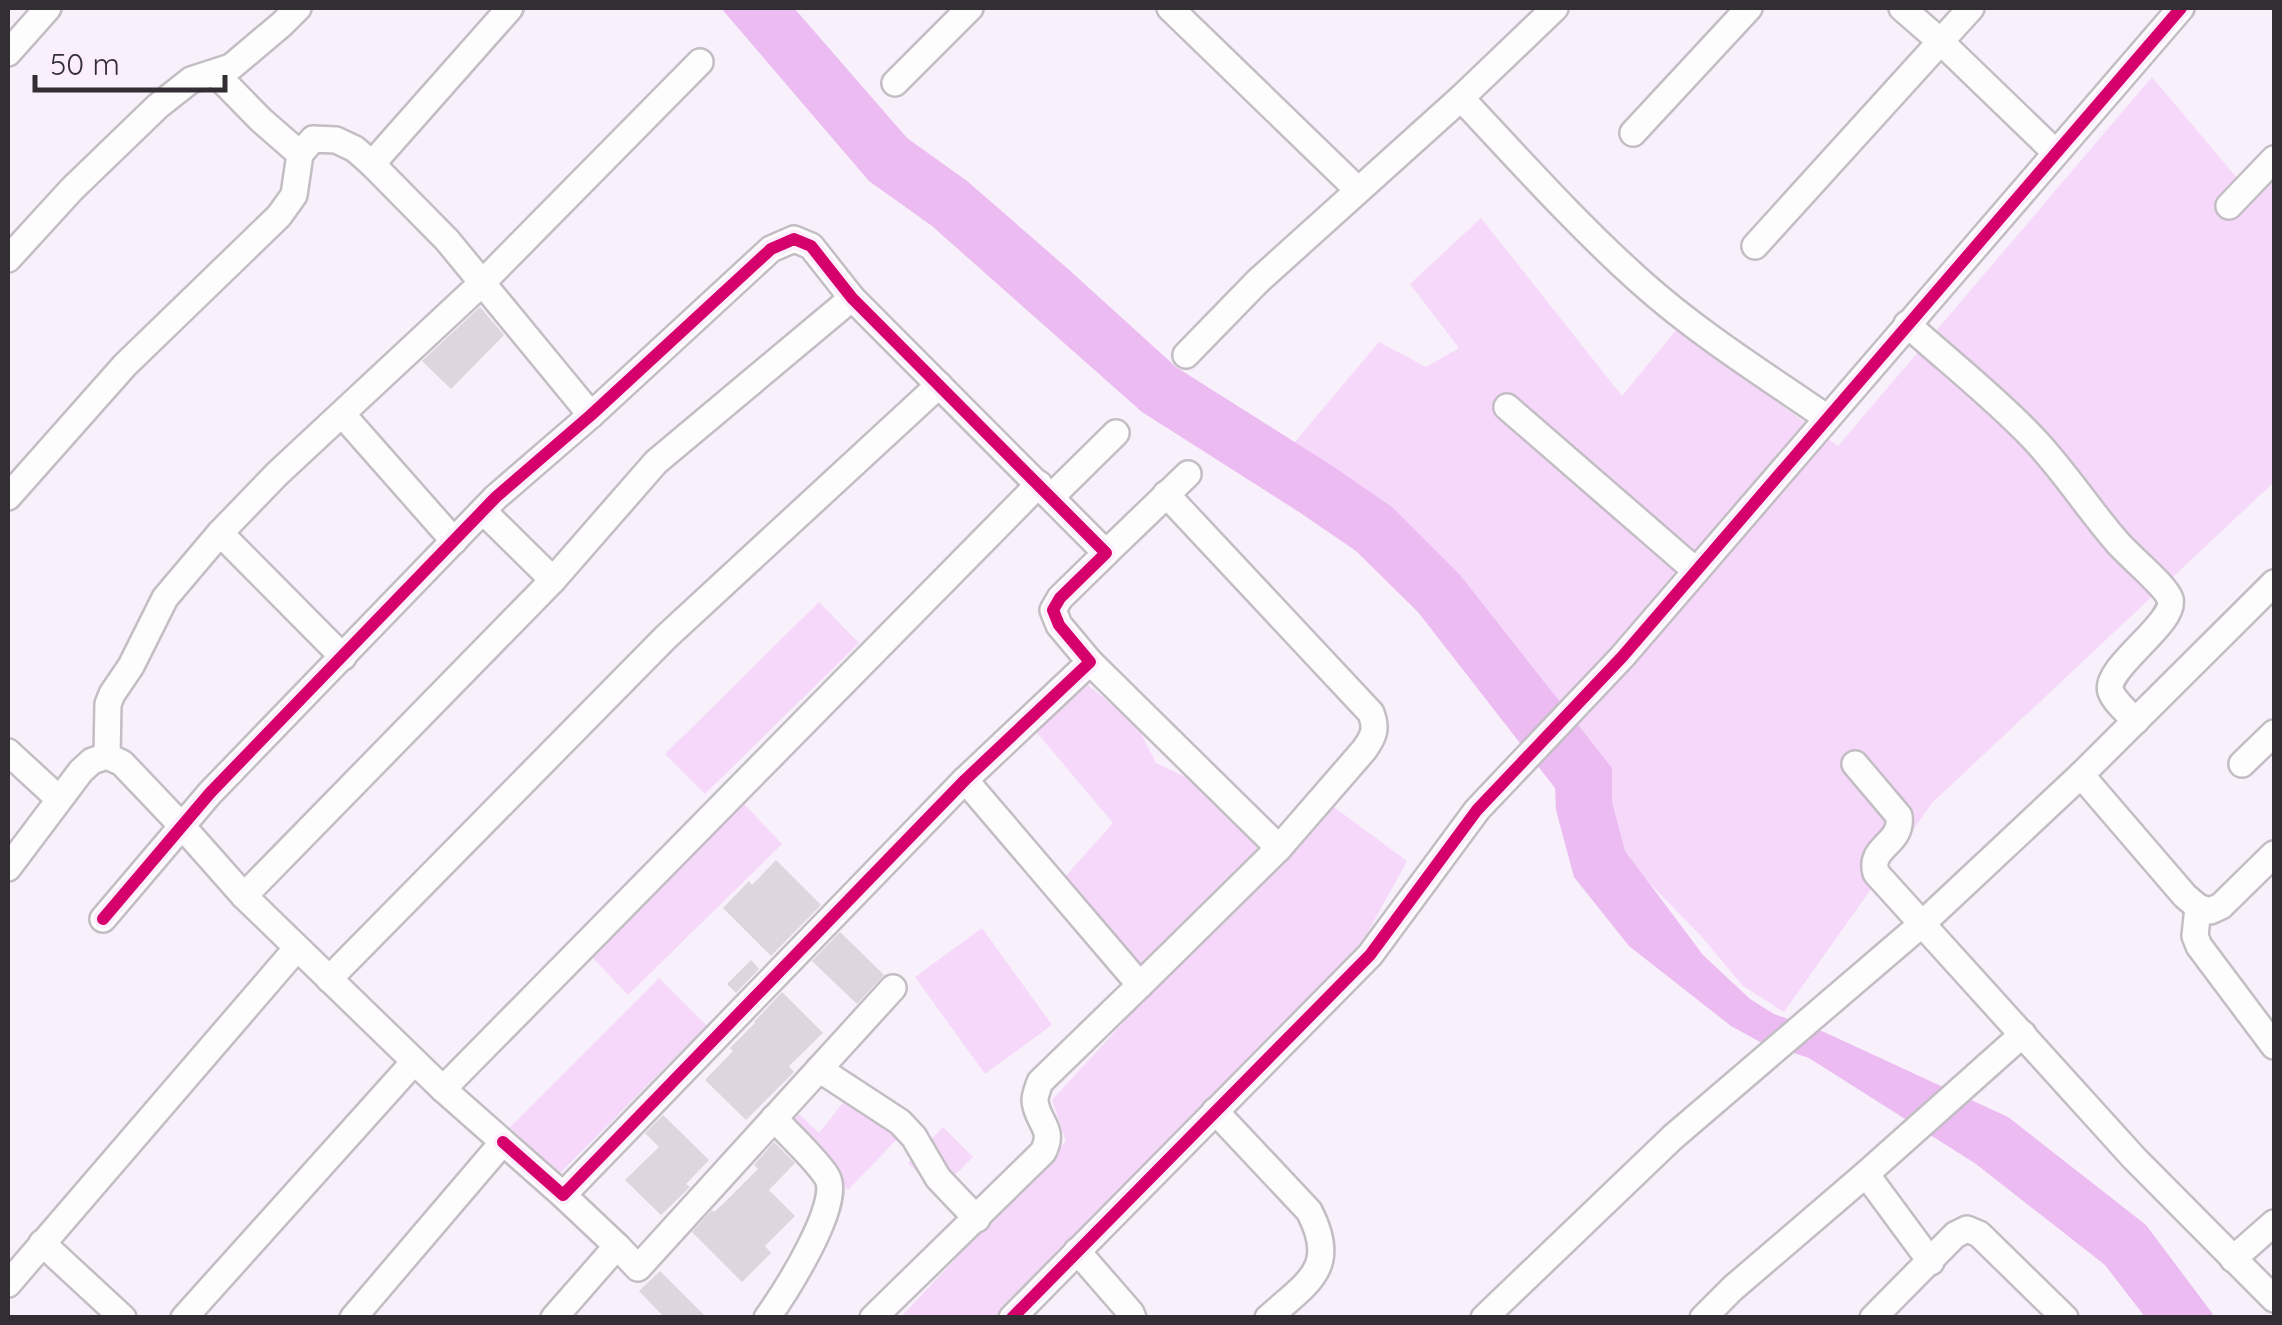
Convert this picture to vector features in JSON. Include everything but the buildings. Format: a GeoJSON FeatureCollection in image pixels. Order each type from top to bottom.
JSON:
{"type":"FeatureCollection","features":[{"type":"Feature","properties":{"kind":"street"},"geometry":{"type":"LineString","coordinates":[[8,53],[48,8]]}},
{"type":"Feature","properties":{"kind":"street"},"geometry":{"type":"LineString","coordinates":[[372,164],[510,8]]}},
{"type":"Feature","properties":{"kind":"street"},"geometry":{"type":"LineString","coordinates":[[895,82],[970,8]]}},
{"type":"Feature","properties":{"kind":"street"},"geometry":{"type":"LineString","coordinates":[[1170,8],[1358,190]]}},
{"type":"Feature","properties":{"kind":"street"},"geometry":{"type":"LineString","coordinates":[[1186,355],[1258,280],[1461,98],[1554,8]]}},
{"type":"Feature","properties":{"kind":"street"},"geometry":{"type":"LineString","coordinates":[[1633,133],[1750,8]]}},
{"type":"Feature","properties":{"kind":"street"},"geometry":{"type":"LineString","coordinates":[[1902,8],[2056,152]]}},
{"type":"Feature","properties":{"kind":"street"},"geometry":{"type":"LineString","coordinates":[[1755,246],[1970,8]]}},
{"type":"Feature","properties":{"kind":"street"},"geometry":{"type":"LineString","coordinates":[[1012,1318],[1370,955],[1477,810],[1622,656],[2181,8]]}},
{"type":"Feature","properties":{"kind":"street"},"geometry":{"type":"LineString","coordinates":[[8,258],[158,106],[191,80],[230,67],[282,13]]}},
{"type":"Feature","properties":{"kind":"street"},"geometry":{"type":"LineString","coordinates":[[107,756],[108,704],[112,694],[131,666],[165,598],[220,533],[277,474],[482,283],[700,62]]}},
{"type":"Feature","properties":{"kind":"street"},"geometry":{"type":"LineString","coordinates":[[215,73],[300,154]]}},
{"type":"Feature","properties":{"kind":"street"},"geometry":{"type":"LineString","coordinates":[[1461,98],[1642,284],[1692,324],[1827,418]]}},
{"type":"Feature","properties":{"kind":"street"},"geometry":{"type":"LineString","coordinates":[[8,497],[125,365],[279,216],[294,195],[300,154],[313,140],[336,140],[355,149],[372,164],[447,240],[591,415]]}},
{"type":"Feature","properties":{"kind":"street"},"geometry":{"type":"LineString","coordinates":[[2230,206],[2274,158]]}},
{"type":"Feature","properties":{"kind":"street"},"geometry":{"type":"LineString","coordinates":[[103,919],[210,793],[482,511],[771,249],[794,239],[811,246],[852,298],[1106,553]]}},
{"type":"Feature","properties":{"kind":"street"},"geometry":{"type":"LineString","coordinates":[[244,896],[553,580],[656,462],[852,298]]}},
{"type":"Feature","properties":{"kind":"street"},"geometry":{"type":"LineString","coordinates":[[1907,324],[2030,435],[2118,543],[2170,599],[2170,607],[2156,628],[2110,684],[2111,693],[2136,721]]}},
{"type":"Feature","properties":{"kind":"street"},"geometry":{"type":"LineString","coordinates":[[329,979],[666,637],[939,385]]}},
{"type":"Feature","properties":{"kind":"street"},"geometry":{"type":"LineString","coordinates":[[1507,407],[1696,571]]}},
{"type":"Feature","properties":{"kind":"street"},"geometry":{"type":"LineString","coordinates":[[342,414],[454,541]]}},
{"type":"Feature","properties":{"kind":"street"},"geometry":{"type":"LineString","coordinates":[[442,1089],[1045,491],[1116,433]]}},
{"type":"Feature","properties":{"kind":"street"},"geometry":{"type":"LineString","coordinates":[[1188,474],[1060,598],[1054,610],[1059,626],[1090,662],[1279,848]]}},
{"type":"Feature","properties":{"kind":"street"},"geometry":{"type":"LineString","coordinates":[[873,1318],[1043,1152],[1048,1142],[1047,1131],[1035,1104],[1040,1082],[1279,848],[1373,737],[1375,724],[1371,713],[1166,494]]}},
{"type":"Feature","properties":{"kind":"street"},"geometry":{"type":"LineString","coordinates":[[482,511],[553,580]]}},
{"type":"Feature","properties":{"kind":"street"},"geometry":{"type":"LineString","coordinates":[[220,533],[342,657]]}},
{"type":"Feature","properties":{"kind":"street"},"geometry":{"type":"LineString","coordinates":[[1484,1318],[1674,1137],[1922,923],[2082,775],[2274,583]]}},
{"type":"Feature","properties":{"kind":"street"},"geometry":{"type":"LineString","coordinates":[[562,1195],[965,780],[1090,662]]}},
{"type":"Feature","properties":{"kind":"street"},"geometry":{"type":"LineString","coordinates":[[2242,764],[2274,734]]}},
{"type":"Feature","properties":{"kind":"street"},"geometry":{"type":"LineString","coordinates":[[8,752],[59,799]]}},
{"type":"Feature","properties":{"kind":"street"},"geometry":{"type":"LineString","coordinates":[[8,868],[81,771],[107,756],[122,763],[297,948],[442,1089],[638,1268],[893,988]]}},
{"type":"Feature","properties":{"kind":"street"},"geometry":{"type":"LineString","coordinates":[[1855,764],[1899,816],[1895,837],[1878,853],[1873,864],[1876,874],[2112,1135],[2274,1299]]}},
{"type":"Feature","properties":{"kind":"street"},"geometry":{"type":"LineString","coordinates":[[2082,775],[2198,907],[2210,911],[2221,906],[2274,854]]}},
{"type":"Feature","properties":{"kind":"street"},"geometry":{"type":"LineString","coordinates":[[965,780],[1140,984]]}},
{"type":"Feature","properties":{"kind":"street"},"geometry":{"type":"LineString","coordinates":[[2198,907],[2198,946],[2274,1044]]}},
{"type":"Feature","properties":{"kind":"street"},"geometry":{"type":"LineString","coordinates":[[8,1284],[297,948]]}},
{"type":"Feature","properties":{"kind":"street"},"geometry":{"type":"LineString","coordinates":[[1703,1318],[1732,1288],[2023,1034]]}},
{"type":"Feature","properties":{"kind":"street"},"geometry":{"type":"LineString","coordinates":[[184,1318],[414,1062]]}},
{"type":"Feature","properties":{"kind":"street"},"geometry":{"type":"LineString","coordinates":[[820,1069],[909,1130],[938,1178],[977,1219]]}},
{"type":"Feature","properties":{"kind":"street"},"geometry":{"type":"LineString","coordinates":[[1214,1111],[1309,1211],[1320,1231],[1321,1261],[1315,1276],[1268,1318]]}},
{"type":"Feature","properties":{"kind":"street"},"geometry":{"type":"LineString","coordinates":[[767,1318],[823,1220],[831,1191],[828,1178],[774,1118]]}},
{"type":"Feature","properties":{"kind":"street"},"geometry":{"type":"LineString","coordinates":[[353,1318],[503,1142]]}},
{"type":"Feature","properties":{"kind":"street"},"geometry":{"type":"LineString","coordinates":[[1866,1174],[1931,1262]]}},
{"type":"Feature","properties":{"kind":"street"},"geometry":{"type":"LineString","coordinates":[[2234,1259],[2274,1222]]}},
{"type":"Feature","properties":{"kind":"street"},"geometry":{"type":"LineString","coordinates":[[1873,1318],[1956,1235],[1966,1230],[1979,1234],[2066,1318]]}},
{"type":"Feature","properties":{"kind":"street"},"geometry":{"type":"LineString","coordinates":[[42,1244],[123,1318]]}},
{"type":"Feature","properties":{"kind":"street"},"geometry":{"type":"LineString","coordinates":[[554,1318],[617,1246]]}},
{"type":"Feature","properties":{"kind":"street"},"geometry":{"type":"LineString","coordinates":[[1077,1250],[1132,1318]]}},
{"type":"Feature","properties":{"kind":"shaded area"},"geometry":{"type":"Polygon","coordinates":[[[721,8],[794,8],[907,138],[967,181],[1176,367],[1392,507],[1460,575],[1612,768],[1612,802],[1625,851],[1703,955],[1750,999],[1774,1014],[1824,1032],[2008,1117],[2146,1225],[2213,1317],[2145,1317],[2105,1265],[1976,1164],[1809,1058],[1762,1043],[1731,1026],[1629,946],[1574,877],[1556,810],[1555,788],[1418,612],[1356,551],[1142,412],[932,226],[869,181],[721,8]]]}},
{"type":"Feature","properties":{"kind":"shaded area"},"geometry":{"type":"Polygon","coordinates":[[[2152,77],[2253,197],[2274,171],[2274,482],[1932,803],[1784,1012],[1743,986],[1702,937],[1596,828],[1581,762],[1283,456],[1379,342],[1426,367],[1459,348],[1410,284],[1481,218],[1622,396],[1676,330],[1838,446],[2152,77]]]}},
{"type":"Feature","properties":{"kind":"shaded area"},"geometry":{"type":"Polygon","coordinates":[[[819,602],[859,643],[705,794],[665,754],[819,602]]]}},
{"type":"Feature","properties":{"kind":"shaded area"},"geometry":{"type":"Polygon","coordinates":[[[1078,677],[1137,725],[1156,763],[1248,806],[1259,848],[1145,968],[1063,879],[1113,823],[1033,728],[1078,677]]]}},
{"type":"Feature","properties":{"kind":"shaded area"},"geometry":{"type":"Polygon","coordinates":[[[1327,802],[1407,861],[1362,943],[1000,1317],[900,1318],[1066,1141],[1052,1100],[1327,802]]]}},
{"type":"Feature","properties":{"kind":"shaded area"},"geometry":{"type":"Polygon","coordinates":[[[743,803],[782,844],[628,995],[589,954],[743,803]]]}},
{"type":"Feature","properties":{"kind":"shaded area"},"geometry":{"type":"Polygon","coordinates":[[[982,928],[1052,1025],[985,1074],[915,977],[982,928]]]}},
{"type":"Feature","properties":{"kind":"shaded area"},"geometry":{"type":"Polygon","coordinates":[[[659,978],[707,1026],[558,1175],[510,1127],[659,978]]]}},
{"type":"Feature","properties":{"kind":"shaded area"},"geometry":{"type":"Polygon","coordinates":[[[846,1099],[902,1134],[848,1190],[787,1123],[796,1111],[819,1133],[846,1099]]]}},
{"type":"Feature","properties":{"kind":"shaded area"},"geometry":{"type":"Polygon","coordinates":[[[943,1127],[973,1157],[938,1192],[908,1163],[943,1127]]]}},
{"type":"Feature","properties":{"kind":"cycle path"},"geometry":{"type":"LineString","coordinates":[[1012,1318],[1370,955],[1477,810],[1622,657],[2181,8]]}},
{"type":"Feature","properties":{"kind":"cycle path"},"geometry":{"type":"LineString","coordinates":[[103,919],[210,793],[496,497],[771,249],[794,239],[811,246],[852,298],[1106,553],[1060,598],[1053,610],[1059,625],[1090,662],[965,780],[563,1195],[503,1142]]}}]}
